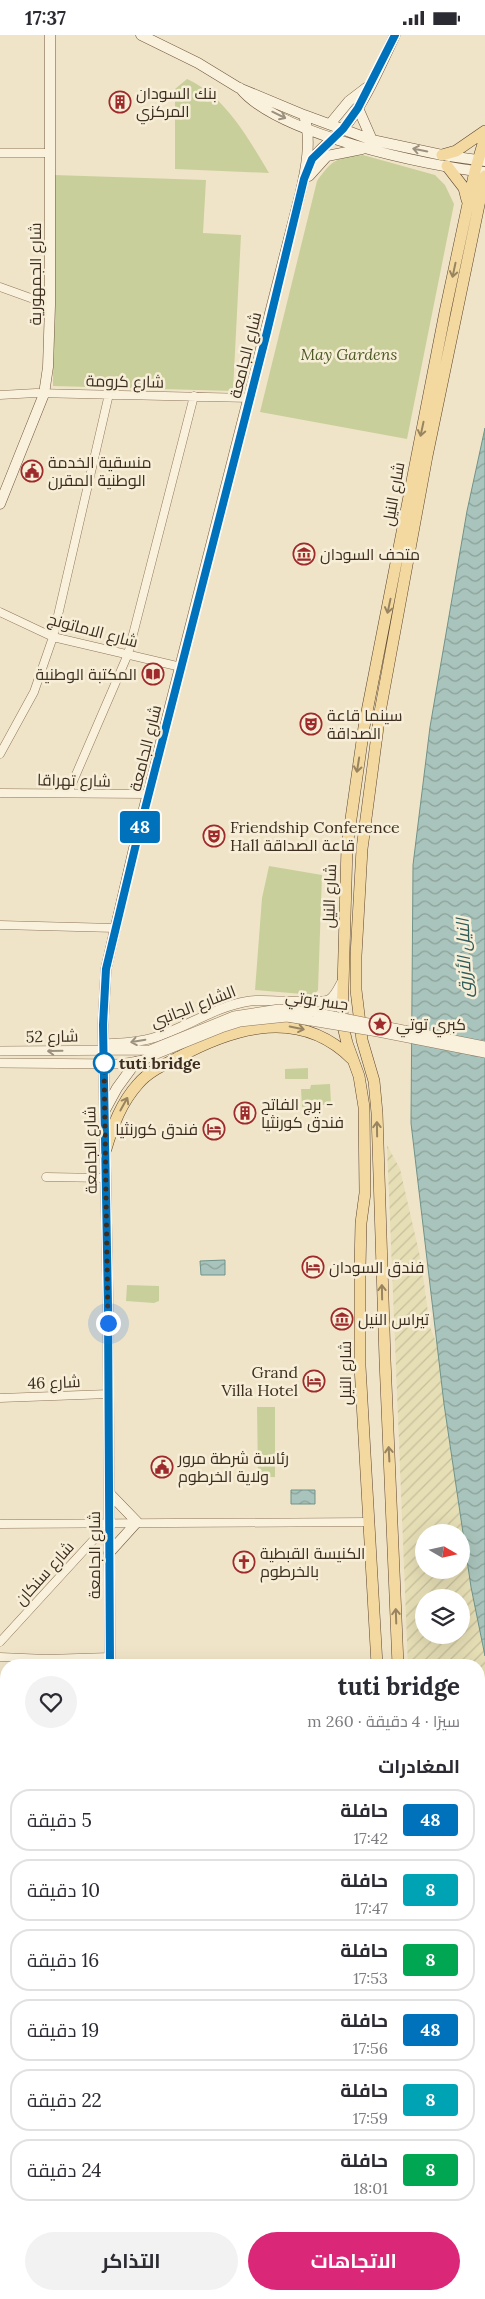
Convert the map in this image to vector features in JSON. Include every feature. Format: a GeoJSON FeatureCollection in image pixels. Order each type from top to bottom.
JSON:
{"type":"FeatureCollection","features":[{"type":"Feature","properties":{"kind":"main road","name":"شارع الجمهورية"},"geometry":{"type":"LineString","coordinates":[[0,504],[44,394],[50,305],[50,35]]}},
{"type":"Feature","properties":{"kind":"main road"},"geometry":{"type":"LineString","coordinates":[[141,35],[198,63],[239,88],[304,115],[372,140],[481,168]]}},
{"type":"Feature","properties":{"kind":"main road","name":"شارع الجامعة"},"geometry":{"type":"LineString","coordinates":[[110,1659],[109,1394],[103,1017],[106,969],[303,182],[312,159],[343,129],[358,108],[395,35]]}},
{"type":"Feature","properties":{"kind":"main road","name":"شارع الجامعة"},"geometry":{"type":"LineString","coordinates":[[330,124],[349,101],[368,86]]}},
{"type":"Feature","properties":{"kind":"main road"},"geometry":{"type":"LineString","coordinates":[[239,88],[246,97],[266,109],[333,139],[364,148],[445,160],[464,188],[468,203]]}},
{"type":"Feature","properties":{"kind":"main road"},"geometry":{"type":"LineString","coordinates":[[358,108],[372,140]]}},
{"type":"Feature","properties":{"kind":"main road","name":"شارع الجامعة"},"geometry":{"type":"LineString","coordinates":[[303,182],[308,129],[304,115]]}},
{"type":"Feature","properties":{"kind":"main road"},"geometry":{"type":"LineString","coordinates":[[445,160],[485,131]]}},
{"type":"Feature","properties":{"kind":"main road","name":"شارع النيل"},"geometry":{"type":"LineString","coordinates":[[398,1659],[384,1350],[377,1113],[374,1081],[362,1040],[356,984],[357,915],[362,849],[416,457],[463,252],[481,168],[485,137]]}},
{"type":"Feature","properties":{"kind":"main road"},"geometry":{"type":"LineString","coordinates":[[303,182],[327,156],[364,148]]}},
{"type":"Feature","properties":{"kind":"main road","name":"شارع النيل"},"geometry":{"type":"LineString","coordinates":[[463,252],[468,203],[481,168]]}},
{"type":"Feature","properties":{"kind":"main road","name":"شارع النيل"},"geometry":{"type":"LineString","coordinates":[[377,1659],[370,1522],[361,1419],[360,1268],[361,1223],[365,1193],[364,1115],[362,1093],[342,1022],[347,847],[372,682],[400,578]]}},
{"type":"Feature","properties":{"kind":"main road"},"geometry":{"type":"LineString","coordinates":[[372,682],[386,683]]}},
{"type":"Feature","properties":{"kind":"main road"},"geometry":{"type":"LineString","coordinates":[[347,847],[362,849]]}},
{"type":"Feature","properties":{"kind":"main road"},"geometry":{"type":"LineString","coordinates":[[106,1149],[124,1102],[139,1083],[152,1073],[203,1044],[244,1031],[272,1026],[292,1027],[316,1033],[332,1041],[354,1062]]}},
{"type":"Feature","properties":{"kind":"main road"},"geometry":{"type":"LineString","coordinates":[[105,1111],[117,1088],[140,1061]]}},
{"type":"Feature","properties":{"kind":"main road"},"geometry":{"type":"LineString","coordinates":[[109,1493],[138,1522],[109,1553]]}},
{"type":"Feature","properties":{"kind":"street"},"geometry":{"type":"LineString","coordinates":[[0,153],[50,153]]}},
{"type":"Feature","properties":{"kind":"street"},"geometry":{"type":"LineString","coordinates":[[0,287],[50,305]]}},
{"type":"Feature","properties":{"kind":"street","name":"شارع كرومة"},"geometry":{"type":"LineString","coordinates":[[0,395],[17,393],[250,398]]}},
{"type":"Feature","properties":{"kind":"street"},"geometry":{"type":"LineString","coordinates":[[0,754],[34,692],[53,637],[110,395]]}},
{"type":"Feature","properties":{"kind":"street"},"geometry":{"type":"LineString","coordinates":[[68,793],[128,655],[194,396]]}},
{"type":"Feature","properties":{"kind":"street","name":"شارع الاماتونج"},"geometry":{"type":"LineString","coordinates":[[0,612],[53,637],[182,667]]}},
{"type":"Feature","properties":{"kind":"street","name":"شارع تهراقا"},"geometry":{"type":"LineString","coordinates":[[0,793],[149,794]]}},
{"type":"Feature","properties":{"kind":"street"},"geometry":{"type":"LineString","coordinates":[[0,925],[115,928]]}},
{"type":"Feature","properties":{"kind":"street","name":"الشارع الجانبي"},"geometry":{"type":"LineString","coordinates":[[104,1047],[155,1037],[210,1013],[250,1001],[270,999],[324,1002],[333,996],[343,980]]}},
{"type":"Feature","properties":{"kind":"street","name":"جسر توتي"},"geometry":{"type":"LineString","coordinates":[[152,1053],[234,1016],[279,1009],[313,1012],[485,1046]]}},
{"type":"Feature","properties":{"kind":"street","name":"جسر توتي"},"geometry":{"type":"LineString","coordinates":[[152,1053],[221,1027],[240,1022],[287,1017],[378,1032],[485,1053]]}},
{"type":"Feature","properties":{"kind":"street"},"geometry":{"type":"LineString","coordinates":[[104,1047],[152,1053]]}},
{"type":"Feature","properties":{"kind":"street","name":"شارع 52"},"geometry":{"type":"LineString","coordinates":[[0,1051],[104,1047]]}},
{"type":"Feature","properties":{"kind":"street"},"geometry":{"type":"LineString","coordinates":[[152,1053],[140,1061],[152,1073]]}},
{"type":"Feature","properties":{"kind":"street","name":"شارع 52"},"geometry":{"type":"LineString","coordinates":[[0,1063],[122,1064],[140,1061]]}},
{"type":"Feature","properties":{"kind":"street"},"geometry":{"type":"LineString","coordinates":[[46,1177],[106,1178]]}},
{"type":"Feature","properties":{"kind":"street","name":"شارع 46"},"geometry":{"type":"LineString","coordinates":[[0,1397],[109,1394]]}},
{"type":"Feature","properties":{"kind":"street"},"geometry":{"type":"LineString","coordinates":[[0,1524],[370,1522]]}},
{"type":"Feature","properties":{"kind":"street","name":"شارع سنكان"},"geometry":{"type":"LineString","coordinates":[[0,1642],[109,1523]]}},
{"type":"Feature","properties":{"kind":"street"},"geometry":{"type":"LineString","coordinates":[[0,1657],[19,1659]]}},
{"type":"Feature","properties":{"kind":"shaded area"},"geometry":{"type":"Polygon","coordinates":[[[387,1145],[400,1169],[421,1261],[430,1327],[450,1377],[485,1530],[485,1659],[408,1659],[387,1145]]]}},
{"type":"Feature","properties":{"kind":"green space"},"geometry":{"type":"Polygon","coordinates":[[[187,79],[201,87],[225,107],[269,173],[175,169],[175,89],[187,79]]]}},
{"type":"Feature","properties":{"kind":"green space","name":"May Gardens"},"geometry":{"type":"Polygon","coordinates":[[[363,155],[435,175],[445,185],[454,204],[407,439],[260,412],[317,181],[327,168],[336,161],[347,157],[363,155]]]}},
{"type":"Feature","properties":{"kind":"green space"},"geometry":{"type":"Polygon","coordinates":[[[54,175],[206,180],[203,233],[241,235],[233,391],[53,386],[54,175]]]}},
{"type":"Feature","properties":{"kind":"green space"},"geometry":{"type":"Polygon","coordinates":[[[269,866],[322,875],[318,990],[314,995],[255,990],[262,898],[269,866]]]}},
{"type":"Feature","properties":{"kind":"green space"},"geometry":{"type":"Polygon","coordinates":[[[308,1068],[308,1079],[285,1079],[285,1069],[308,1068]]]}},
{"type":"Feature","properties":{"kind":"green space"},"geometry":{"type":"Polygon","coordinates":[[[330,1084],[331,1104],[302,1107],[301,1089],[310,1089],[311,1085],[330,1084]]]}},
{"type":"Feature","properties":{"kind":"green space"},"geometry":{"type":"Polygon","coordinates":[[[127,1285],[159,1286],[159,1301],[154,1303],[126,1301],[127,1285]]]}},
{"type":"Feature","properties":{"kind":"green space"},"geometry":{"type":"Polygon","coordinates":[[[257,1407],[275,1407],[275,1477],[258,1477],[257,1407]]]}},
{"type":"Feature","properties":{"kind":"water","name":"النيل الأزرق"},"geometry":{"type":"Polygon","coordinates":[[[485,428],[485,1656],[470,1579],[470,1524],[462,1524],[444,1404],[411,1123],[413,865],[430,727],[467,511],[485,428]]]}},
{"type":"Feature","properties":{"kind":"water"},"geometry":{"type":"Polygon","coordinates":[[[225,1260],[225,1275],[201,1275],[200,1261],[225,1260]]]}},
{"type":"Feature","properties":{"kind":"water"},"geometry":{"type":"Polygon","coordinates":[[[291,1490],[315,1490],[315,1504],[291,1504],[291,1490]]]}},
{"type":"Feature","properties":{"kind":"bus line","name":"48"},"geometry":{"type":"LineString","coordinates":[[110,1659],[108,1306],[103,1025],[106,969],[304,179],[312,159],[318,151],[343,129],[358,108],[395,35]]}},
{"type":"Feature","properties":{"kind":"place","name":"بنك السودان المركزي"},"geometry":{"type":"Point","coordinates":[120,102]}},
{"type":"Feature","properties":{"kind":"place","name":"منسقية الخدمة الوطنية المقرن"},"geometry":{"type":"Point","coordinates":[32,471]}},
{"type":"Feature","properties":{"kind":"place","name":"متحف السودان"},"geometry":{"type":"Point","coordinates":[304,554]}},
{"type":"Feature","properties":{"kind":"place","name":"المكتبة الوطنية"},"geometry":{"type":"Point","coordinates":[153,674]}},
{"type":"Feature","properties":{"kind":"place","name":"سينما قاعة الصداقة"},"geometry":{"type":"Point","coordinates":[311,724]}},
{"type":"Feature","properties":{"kind":"place","name":"Friendship Conference Hall قاعة الصداقة"},"geometry":{"type":"Point","coordinates":[214,836]}},
{"type":"Feature","properties":{"kind":"place","name":"كبري توتي"},"geometry":{"type":"Point","coordinates":[380,1024]}},
{"type":"Feature","properties":{"kind":"place","name":"tuti bridge"},"geometry":{"type":"Point","coordinates":[104,1063]}},
{"type":"Feature","properties":{"kind":"place","name":"برج الفاتح - فندق كورنثيا"},"geometry":{"type":"Point","coordinates":[245,1113]}},
{"type":"Feature","properties":{"kind":"place","name":"فندق كورنثيا"},"geometry":{"type":"Point","coordinates":[214,1129]}},
{"type":"Feature","properties":{"kind":"place","name":"فندق السودان"},"geometry":{"type":"Point","coordinates":[313,1267]}},
{"type":"Feature","properties":{"kind":"place","name":"تيراس النيل"},"geometry":{"type":"Point","coordinates":[342,1319]}},
{"type":"Feature","properties":{"kind":"place","name":"Grand Villa Hotel"},"geometry":{"type":"Point","coordinates":[314,1381]}},
{"type":"Feature","properties":{"kind":"place","name":"رئاسة شرطة مرور ولاية الخرطوم"},"geometry":{"type":"Point","coordinates":[162,1467]}},
{"type":"Feature","properties":{"kind":"place","name":"الكنيسة القبطية بالخرطوم"},"geometry":{"type":"Point","coordinates":[244,1562]}},
{"type":"Feature","properties":{"kind":"route"},"geometry":{"type":"LineString","coordinates":[[104,1063],[108,1323]]}}]}
